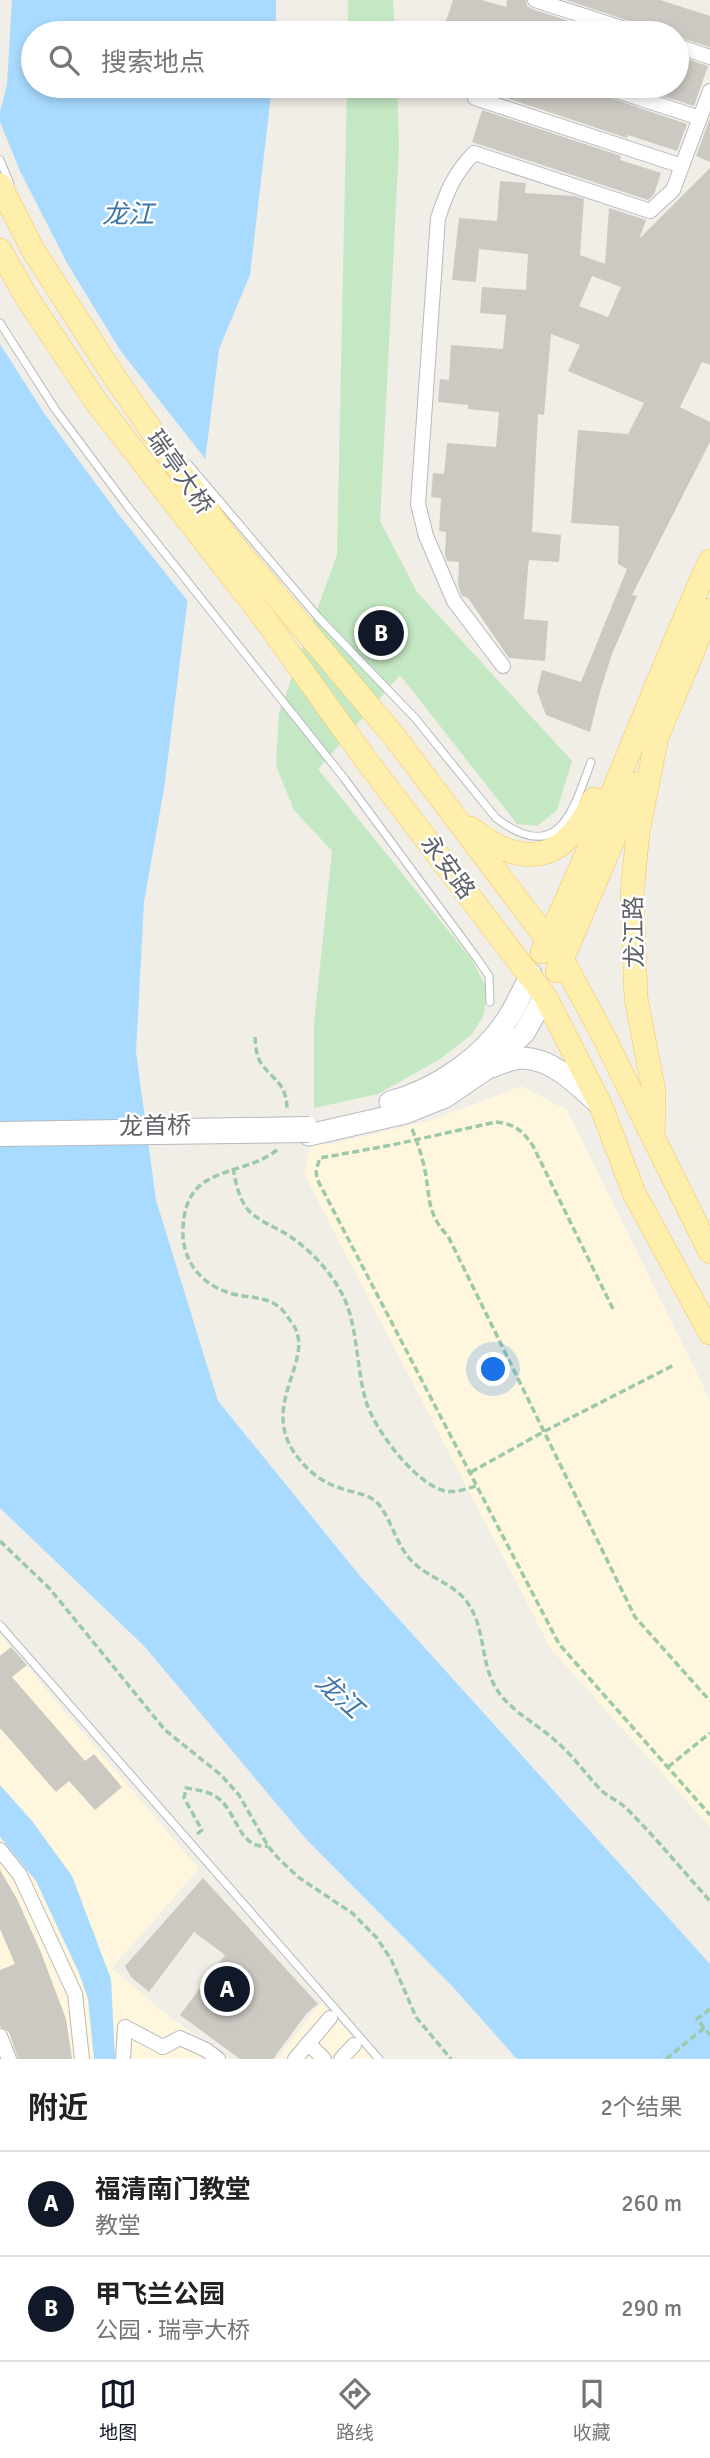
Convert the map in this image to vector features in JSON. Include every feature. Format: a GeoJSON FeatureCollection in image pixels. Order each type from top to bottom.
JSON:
{"type":"FeatureCollection","features":[{"type":"Feature","properties":{"kind":"main road","name":"瑞亭大桥"},"geometry":{"type":"LineString","coordinates":[[7,188],[33,250],[115,378],[223,534],[394,736]]}},
{"type":"Feature","properties":{"kind":"main road","name":"瑞亭大桥"},"geometry":{"type":"LineString","coordinates":[[0,250],[27,298],[97,404],[264,618],[366,760]]}},
{"type":"Feature","properties":{"kind":"main road"},"geometry":{"type":"LineString","coordinates":[[531,974],[576,880],[678,630],[710,561]]}},
{"type":"Feature","properties":{"kind":"main road","name":"龙江路"},"geometry":{"type":"LineString","coordinates":[[710,610],[657,737],[638,832],[632,894],[636,998],[654,1092],[653,1138],[710,1252]]}},
{"type":"Feature","properties":{"kind":"main road","name":"永安路"},"geometry":{"type":"LineString","coordinates":[[394,736],[562,959],[599,1027],[653,1138]]}},
{"type":"Feature","properties":{"kind":"main road"},"geometry":{"type":"LineString","coordinates":[[545,996],[657,737]]}},
{"type":"Feature","properties":{"kind":"main road","name":"永安路"},"geometry":{"type":"LineString","coordinates":[[366,760],[531,974],[601,1106]]}},
{"type":"Feature","properties":{"kind":"main road"},"geometry":{"type":"LineString","coordinates":[[456,819],[501,848],[524,854],[545,853],[564,843],[583,822],[599,789],[623,764]]}},
{"type":"Feature","properties":{"kind":"main road"},"geometry":{"type":"LineString","coordinates":[[601,1106],[634,1193],[710,1333]]}},
{"type":"Feature","properties":{"kind":"street"},"geometry":{"type":"LineString","coordinates":[[535,0],[600,21]]}},
{"type":"Feature","properties":{"kind":"street"},"geometry":{"type":"LineString","coordinates":[[689,50],[710,57]]}},
{"type":"Feature","properties":{"kind":"street"},"geometry":{"type":"LineString","coordinates":[[503,666],[454,601],[426,536],[418,504],[438,218],[445,196],[456,172],[474,153],[650,211],[673,190],[710,91]]}},
{"type":"Feature","properties":{"kind":"street"},"geometry":{"type":"LineString","coordinates":[[639,98],[700,118]]}},
{"type":"Feature","properties":{"kind":"street"},"geometry":{"type":"LineString","coordinates":[[475,99],[682,166]]}},
{"type":"Feature","properties":{"kind":"street"},"geometry":{"type":"LineString","coordinates":[[309,1129],[403,1099],[438,1082],[492,1039],[508,1018],[531,974]]}},
{"type":"Feature","properties":{"kind":"street"},"geometry":{"type":"LineString","coordinates":[[309,1129],[405,1113],[445,1097],[486,1069],[524,1032],[545,996]]}},
{"type":"Feature","properties":{"kind":"street"},"geometry":{"type":"LineString","coordinates":[[486,1069],[524,1058],[544,1064],[566,1074],[601,1106]]}},
{"type":"Feature","properties":{"kind":"street","name":"龙首桥"},"geometry":{"type":"LineString","coordinates":[[0,1129],[309,1129]]}},
{"type":"Feature","properties":{"kind":"street","name":"龙首桥"},"geometry":{"type":"LineString","coordinates":[[0,1139],[309,1129]]}},
{"type":"Feature","properties":{"kind":"street"},"geometry":{"type":"LineString","coordinates":[[0,1850],[20,1875],[75,1994],[82,2059]]}},
{"type":"Feature","properties":{"kind":"street"},"geometry":{"type":"LineString","coordinates":[[295,2059],[330,2018]]}},
{"type":"Feature","properties":{"kind":"street"},"geometry":{"type":"LineString","coordinates":[[123,2059],[125,2027],[163,2048],[180,2038],[218,2059]]}},
{"type":"Feature","properties":{"kind":"street"},"geometry":{"type":"LineString","coordinates":[[0,2036],[9,2059]]}},
{"type":"Feature","properties":{"kind":"street"},"geometry":{"type":"LineString","coordinates":[[308,2043],[324,2059]]}},
{"type":"Feature","properties":{"kind":"street"},"geometry":{"type":"LineString","coordinates":[[341,2059],[354,2045]]}},
{"type":"Feature","properties":{"kind":"lane"},"geometry":{"type":"LineString","coordinates":[[0,160],[7,188]]}},
{"type":"Feature","properties":{"kind":"lane"},"geometry":{"type":"LineString","coordinates":[[43,248],[108,359],[174,448]]}},
{"type":"Feature","properties":{"kind":"lane"},"geometry":{"type":"LineString","coordinates":[[0,323],[55,409],[128,507],[344,778],[489,976],[490,1002]]}},
{"type":"Feature","properties":{"kind":"lane"},"geometry":{"type":"LineString","coordinates":[[183,458],[318,617],[415,718],[496,818],[512,830],[533,835],[550,834],[561,828],[571,814],[591,762]]}},
{"type":"Feature","properties":{"kind":"lane"},"geometry":{"type":"LineString","coordinates":[[0,1625],[379,2059]]}},
{"type":"Feature","properties":{"kind":"path"},"geometry":{"type":"LineString","coordinates":[[255,1037],[262,1065],[284,1089],[286,1116]]}},
{"type":"Feature","properties":{"kind":"path"},"geometry":{"type":"LineString","coordinates":[[405,1113],[425,1167],[428,1196],[436,1223],[449,1237],[635,1617],[710,1701]]}},
{"type":"Feature","properties":{"kind":"path"},"geometry":{"type":"LineString","coordinates":[[614,1309],[523,1130],[508,1123],[496,1122],[320,1158],[316,1170],[317,1180],[559,1644],[710,1815]]}},
{"type":"Feature","properties":{"kind":"path"},"geometry":{"type":"LineString","coordinates":[[281,1147],[266,1159],[233,1168],[208,1180],[193,1192],[185,1210],[182,1231],[186,1253],[195,1272],[214,1287],[234,1294],[259,1297],[280,1307],[295,1327],[299,1348],[282,1409],[284,1431],[295,1454],[315,1476],[378,1503],[389,1520],[398,1543],[415,1565],[442,1581],[467,1602],[479,1628],[484,1660],[493,1685],[509,1704],[560,1744],[604,1793],[626,1807],[710,1901]]}},
{"type":"Feature","properties":{"kind":"path"},"geometry":{"type":"LineString","coordinates":[[233,1168],[238,1193],[250,1212],[291,1237],[321,1263],[343,1294],[353,1329],[366,1402],[383,1435],[405,1465],[444,1491],[458,1491],[476,1486]]}},
{"type":"Feature","properties":{"kind":"path"},"geometry":{"type":"LineString","coordinates":[[471,1472],[674,1366]]}},
{"type":"Feature","properties":{"kind":"path"},"geometry":{"type":"LineString","coordinates":[[0,1541],[50,1589],[165,1730],[221,1775],[239,1795],[268,1846],[298,1877],[352,1913],[376,1937],[391,1959],[416,2017],[452,2059]]}},
{"type":"Feature","properties":{"kind":"path"},"geometry":{"type":"LineString","coordinates":[[668,1767],[710,1733]]}},
{"type":"Feature","properties":{"kind":"path"},"geometry":{"type":"LineString","coordinates":[[189,1842],[202,1830],[184,1798],[186,1788],[203,1791],[218,1798],[229,1810],[247,1841],[258,1847],[268,1846]]}},
{"type":"Feature","properties":{"kind":"path"},"geometry":{"type":"LineString","coordinates":[[710,2008],[697,2019],[710,2035]]}},
{"type":"Feature","properties":{"kind":"path"},"geometry":{"type":"LineString","coordinates":[[666,2059],[704,2028]]}},
{"type":"Feature","properties":{"kind":"shaded area"},"geometry":{"type":"Polygon","coordinates":[[[522,1086],[567,1110],[710,1400],[710,1827],[551,1649],[304,1174],[311,1144],[331,1144],[428,1121],[522,1086]]]}},
{"type":"Feature","properties":{"kind":"shaded area"},"geometry":{"type":"Polygon","coordinates":[[[0,1635],[199,1869],[112,1968],[167,2015],[229,2059],[0,2059],[0,1635]]]}},
{"type":"Feature","properties":{"kind":"shaded area"},"geometry":{"type":"Polygon","coordinates":[[[321,2002],[373,2059],[277,2059],[321,2002]]]}},
{"type":"Feature","properties":{"kind":"green space"},"geometry":{"type":"Polygon","coordinates":[[[348,0],[393,0],[394,21],[348,21],[348,0]]]}},
{"type":"Feature","properties":{"kind":"green space"},"geometry":{"type":"Polygon","coordinates":[[[347,98],[397,98],[399,147],[380,521],[417,592],[572,761],[557,810],[537,826],[517,824],[400,675],[318,769],[472,960],[486,986],[486,1001],[483,1017],[471,1035],[440,1059],[378,1094],[314,1108],[314,1024],[332,851],[294,810],[276,766],[279,713],[337,555],[347,98]]]}},
{"type":"Feature","properties":{"kind":"water","name":"龙江"},"geometry":{"type":"Polygon","coordinates":[[[12,0],[276,0],[276,21],[21,21],[21,98],[271,98],[250,275],[219,349],[164,789],[144,902],[136,1052],[156,1200],[218,1401],[360,1576],[710,1964],[710,2059],[517,2059],[453,1987],[306,1839],[145,1647],[0,1508],[0,112],[7,85],[12,0]]]}},
{"type":"Feature","properties":{"kind":"water"},"geometry":{"type":"Polygon","coordinates":[[[0,1785],[32,1821],[72,1876],[111,1979],[115,2059],[94,2059],[88,1999],[79,1973],[36,1881],[0,1837],[0,1785]]]}},
{"type":"Feature","properties":{"kind":"pier"},"geometry":{"type":"Polygon","coordinates":[[[0,122],[20,171],[67,263],[120,350],[210,465],[191,605],[119,515],[46,416],[0,344],[0,122]]]}},
{"type":"Feature","properties":{"kind":"building"},"geometry":{"type":"Polygon","coordinates":[[[453,0],[482,0],[506,7],[507,0],[526,0],[527,6],[532,9],[569,21],[446,21],[453,0]]]}},
{"type":"Feature","properties":{"kind":"building"},"geometry":{"type":"Polygon","coordinates":[[[566,0],[660,0],[710,16],[710,47],[689,41],[689,21],[629,21],[566,0]]]}},
{"type":"Feature","properties":{"kind":"building"},"geometry":{"type":"Polygon","coordinates":[[[689,60],[708,66],[694,106],[669,98],[689,98],[689,60]]]}},
{"type":"Feature","properties":{"kind":"building"},"geometry":{"type":"Polygon","coordinates":[[[506,98],[610,98],[687,124],[677,151],[628,135],[627,138],[506,98]]]}},
{"type":"Feature","properties":{"kind":"building"},"geometry":{"type":"Polygon","coordinates":[[[482,110],[621,156],[620,160],[661,173],[654,194],[648,200],[472,142],[482,110]]]}},
{"type":"Feature","properties":{"kind":"building"},"geometry":{"type":"Polygon","coordinates":[[[710,118],[710,162],[696,156],[710,118]]]}},
{"type":"Feature","properties":{"kind":"building"},"geometry":{"type":"Polygon","coordinates":[[[710,168],[710,365],[702,362],[680,407],[710,422],[710,442],[632,595],[637,596],[612,654],[590,732],[546,715],[537,691],[542,670],[581,682],[627,569],[618,564],[619,526],[571,523],[578,430],[628,434],[644,403],[568,371],[580,345],[551,334],[544,415],[538,414],[532,532],[561,535],[559,562],[529,560],[524,619],[548,621],[545,661],[509,658],[468,598],[462,596],[458,585],[459,562],[447,561],[446,532],[439,531],[441,498],[431,497],[433,473],[444,474],[447,443],[496,447],[499,412],[438,402],[440,379],[449,380],[451,345],[503,349],[506,315],[480,313],[482,287],[526,290],[528,254],[479,249],[476,282],[452,280],[459,218],[497,221],[500,181],[526,183],[525,193],[584,199],[580,255],[605,264],[609,208],[646,220],[639,239],[710,168]],[[592,276],[579,306],[608,317],[621,287],[592,276]]]}},
{"type":"Feature","properties":{"kind":"building"},"geometry":{"type":"Polygon","coordinates":[[[11,1647],[27,1665],[12,1677],[85,1761],[94,1754],[122,1787],[95,1810],[69,1781],[56,1792],[0,1728],[0,1656],[11,1647]]]}},
{"type":"Feature","properties":{"kind":"building"},"geometry":{"type":"Polygon","coordinates":[[[0,1870],[17,1899],[40,1950],[66,2019],[72,2059],[18,2059],[9,2032],[0,2027],[0,1970],[15,1964],[0,1929],[0,1870]]]}},
{"type":"Feature","properties":{"kind":"building"},"geometry":{"type":"Polygon","coordinates":[[[203,1878],[318,2004],[307,2013],[273,2059],[240,2059],[180,2015],[225,1955],[194,1932],[149,1992],[131,1977],[125,1966],[203,1878]]]}},
{"type":"Feature","properties":{"kind":"place","name":"甲飞兰公园"},"geometry":{"type":"Point","coordinates":[381,633]}},
{"type":"Feature","properties":{"kind":"place","name":"福清南门教堂"},"geometry":{"type":"Point","coordinates":[227,1989]}}]}
